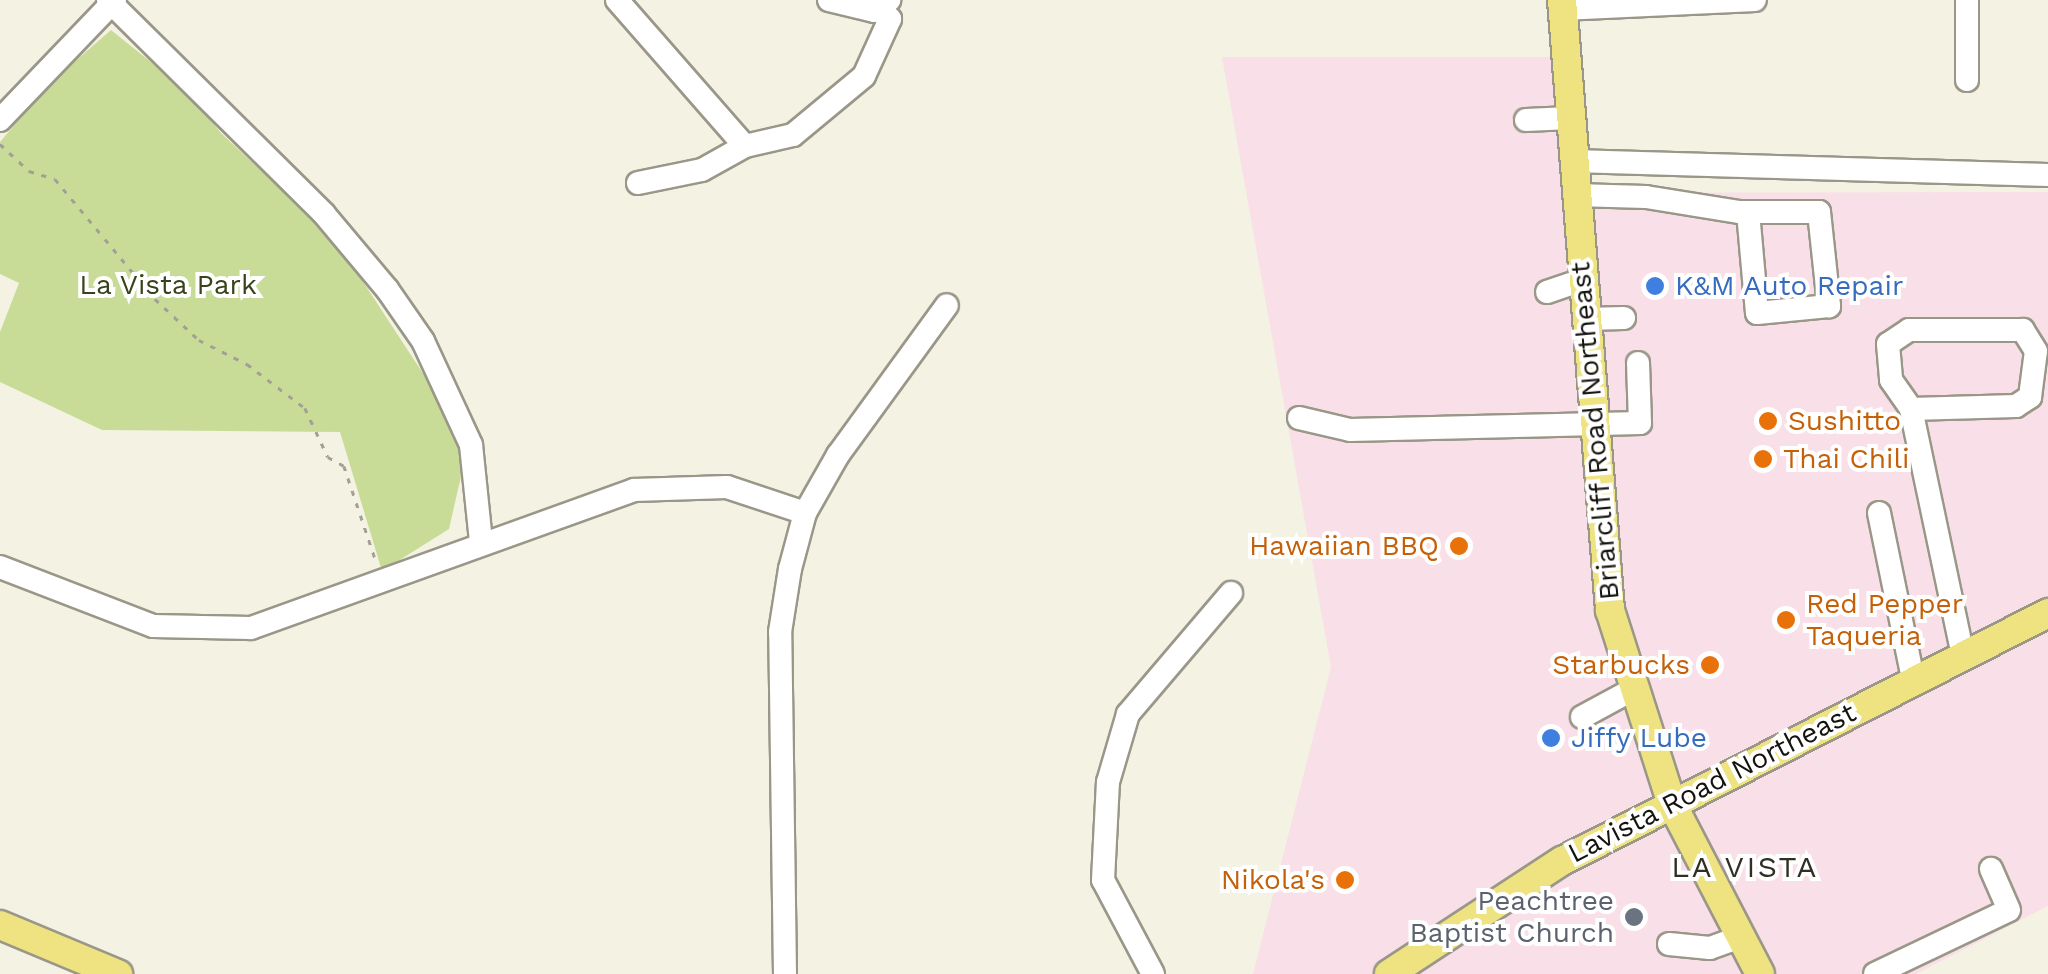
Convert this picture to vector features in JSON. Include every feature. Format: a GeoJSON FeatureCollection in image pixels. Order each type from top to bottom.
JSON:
{"type":"FeatureCollection","features":[{"type":"Feature","properties":{"kind":"main road","name":"Briarcliff Road Northeast"},"geometry":{"type":"LineString","coordinates":[[1562,4],[1592,424],[1610,610],[1632,690],[1672,804],[1747,960]]}},
{"type":"Feature","properties":{"kind":"main road","name":"Lavista Road Northeast"},"geometry":{"type":"LineString","coordinates":[[1388,974],[1562,861],[2048,613]]}},
{"type":"Feature","properties":{"kind":"main road"},"geometry":{"type":"LineString","coordinates":[[0,925],[118,974]]}},
{"type":"Feature","properties":{"kind":"street"},"geometry":{"type":"LineString","coordinates":[[618,0],[745,146]]}},
{"type":"Feature","properties":{"kind":"street"},"geometry":{"type":"LineString","coordinates":[[638,183],[726,162],[745,146],[794,135],[864,76],[890,20],[884,3],[829,0]]}},
{"type":"Feature","properties":{"kind":"street"},"geometry":{"type":"LineString","coordinates":[[1562,4],[1755,0]]}},
{"type":"Feature","properties":{"kind":"street"},"geometry":{"type":"LineString","coordinates":[[1967,0],[1967,80]]}},
{"type":"Feature","properties":{"kind":"street"},"geometry":{"type":"LineString","coordinates":[[0,120],[111,1],[324,214],[387,289],[423,341],[471,445],[481,541]]}},
{"type":"Feature","properties":{"kind":"street"},"geometry":{"type":"LineString","coordinates":[[1526,120],[1570,118]]}},
{"type":"Feature","properties":{"kind":"street"},"geometry":{"type":"LineString","coordinates":[[1573,161],[2048,176]]}},
{"type":"Feature","properties":{"kind":"street"},"geometry":{"type":"LineString","coordinates":[[1575,194],[1748,213],[1819,212],[1829,306],[1757,313],[1748,213]]}},
{"type":"Feature","properties":{"kind":"street"},"geometry":{"type":"LineString","coordinates":[[1547,292],[1581,280]]}},
{"type":"Feature","properties":{"kind":"street"},"geometry":{"type":"LineString","coordinates":[[785,974],[780,632],[805,513],[946,305]]}},
{"type":"Feature","properties":{"kind":"street"},"geometry":{"type":"LineString","coordinates":[[1584,319],[1624,318]]}},
{"type":"Feature","properties":{"kind":"street"},"geometry":{"type":"LineString","coordinates":[[1911,408],[2016,406],[2030,397],[2036,352],[2024,330],[1909,330],[1888,344],[1892,380],[1911,408],[1962,655]]}},
{"type":"Feature","properties":{"kind":"street"},"geometry":{"type":"LineString","coordinates":[[1299,418],[1350,430],[1640,422],[1638,363]]}},
{"type":"Feature","properties":{"kind":"street"},"geometry":{"type":"LineString","coordinates":[[0,567],[110,614],[174,629],[272,624],[481,541],[598,500],[667,485],[727,487],[805,513]]}},
{"type":"Feature","properties":{"kind":"street"},"geometry":{"type":"LineString","coordinates":[[1879,513],[1913,680]]}},
{"type":"Feature","properties":{"kind":"street"},"geometry":{"type":"LineString","coordinates":[[1153,974],[1103,880],[1108,782],[1128,714],[1231,593]]}},
{"type":"Feature","properties":{"kind":"street"},"geometry":{"type":"LineString","coordinates":[[1582,717],[1632,690]]}},
{"type":"Feature","properties":{"kind":"street"},"geometry":{"type":"LineString","coordinates":[[1875,974],[2010,910],[1991,869]]}},
{"type":"Feature","properties":{"kind":"street"},"geometry":{"type":"LineString","coordinates":[[1669,944],[1710,948],[1747,960]]}},
{"type":"Feature","properties":{"kind":"path"},"geometry":{"type":"LineString","coordinates":[[0,144],[29,172],[55,179],[154,299],[199,340],[247,364],[304,408],[328,456],[344,466],[384,582]]}},
{"type":"Feature","properties":{"kind":"shaded area"},"geometry":{"type":"Polygon","coordinates":[[[1222,57],[1564,57],[1578,193],[2048,192],[2048,906],[1916,974],[1253,974],[1331,667],[1222,57]]]}},
{"type":"Feature","properties":{"kind":"green space","name":"La Vista Park"},"geometry":{"type":"Polygon","coordinates":[[[111,30],[187,91],[221,133],[337,242],[445,407],[464,463],[449,529],[382,571],[340,432],[102,430],[0,382],[0,332],[19,283],[0,274],[0,142],[50,83],[111,30]]]}},
{"type":"Feature","properties":{"kind":"place","name":"K&M Auto Repair"},"geometry":{"type":"Point","coordinates":[1655,286]}},
{"type":"Feature","properties":{"kind":"place","name":"Sushitto"},"geometry":{"type":"Point","coordinates":[1768,421]}},
{"type":"Feature","properties":{"kind":"place","name":"Thai Chili"},"geometry":{"type":"Point","coordinates":[1763,459]}},
{"type":"Feature","properties":{"kind":"place","name":"Hawaiian BBQ"},"geometry":{"type":"Point","coordinates":[1459,546]}},
{"type":"Feature","properties":{"kind":"place","name":"Red Pepper Taqueria"},"geometry":{"type":"Point","coordinates":[1786,620]}},
{"type":"Feature","properties":{"kind":"place","name":"Starbucks"},"geometry":{"type":"Point","coordinates":[1710,665]}},
{"type":"Feature","properties":{"kind":"place","name":"Jiffy Lube"},"geometry":{"type":"Point","coordinates":[1551,738]}},
{"type":"Feature","properties":{"kind":"place","name":"Nikola's"},"geometry":{"type":"Point","coordinates":[1345,880]}},
{"type":"Feature","properties":{"kind":"place","name":"Peachtree Baptist Church"},"geometry":{"type":"Point","coordinates":[1634,917]}},
{"type":"Feature","properties":{"kind":"district","name":"LA VISTA"},"geometry":{"type":"Point","coordinates":[1745,867]}}]}
